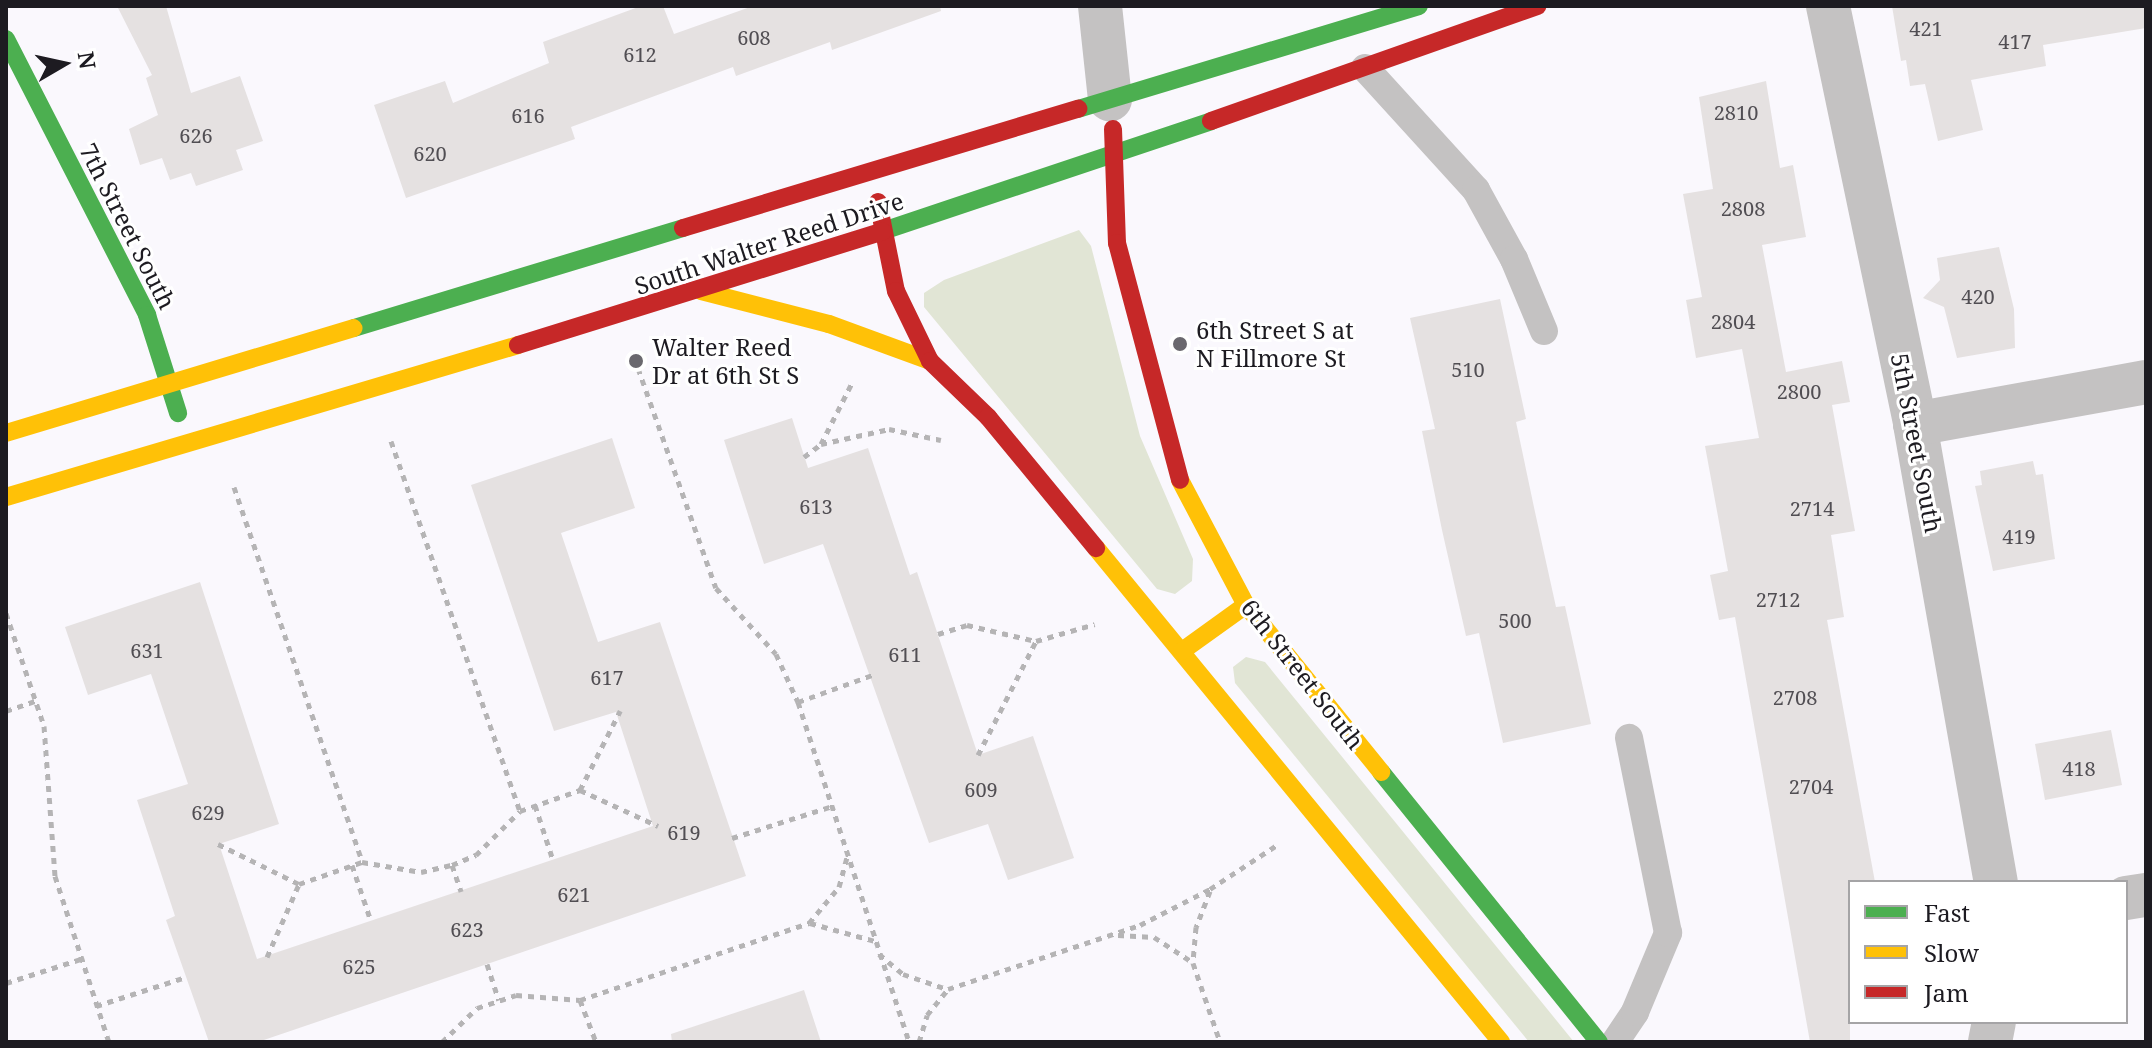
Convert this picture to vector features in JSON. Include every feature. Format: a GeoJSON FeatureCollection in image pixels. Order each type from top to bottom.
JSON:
{"type":"FeatureCollection","features":[{"type":"Feature","properties":{"kind":"street","name":"6th Street South"},"geometry":{"type":"LineString","coordinates":[[1100,6],[1110,99],[1117,243],[1180,481],[1246,605],[1599,1042]]}},
{"type":"Feature","properties":{"kind":"street","name":"South Walter Reed Drive"},"geometry":{"type":"LineString","coordinates":[[6,433],[170,386],[1419,6]]}},
{"type":"Feature","properties":{"kind":"street","name":"South Walter Reed Drive"},"geometry":{"type":"LineString","coordinates":[[6,497],[701,291],[885,232],[1114,156],[1537,6]]}},
{"type":"Feature","properties":{"kind":"street","name":"5th Street South"},"geometry":{"type":"LineString","coordinates":[[1828,6],[1915,424],[1996,880]]}},
{"type":"Feature","properties":{"kind":"street","name":"7th Street South"},"geometry":{"type":"LineString","coordinates":[[6,39],[147,315],[186,443]]}},
{"type":"Feature","properties":{"kind":"street"},"geometry":{"type":"LineString","coordinates":[[871,171],[896,291],[930,361],[988,417],[1501,1042]]}},
{"type":"Feature","properties":{"kind":"street"},"geometry":{"type":"LineString","coordinates":[[701,291],[829,324],[930,361]]}},
{"type":"Feature","properties":{"kind":"street"},"geometry":{"type":"LineString","coordinates":[[1915,424],[2146,382]]}},
{"type":"Feature","properties":{"kind":"street"},"geometry":{"type":"LineString","coordinates":[[1182,651],[1246,605]]}},
{"type":"Feature","properties":{"kind":"lane"},"geometry":{"type":"LineString","coordinates":[[1365,68],[1476,190],[1514,259],[1544,331]]}},
{"type":"Feature","properties":{"kind":"lane"},"geometry":{"type":"LineString","coordinates":[[1615,1042],[1635,1012],[1668,933],[1629,738]]}},
{"type":"Feature","properties":{"kind":"path"},"geometry":{"type":"LineString","coordinates":[[638,368],[716,588],[776,654],[798,702],[909,1042]]}},
{"type":"Feature","properties":{"kind":"path"},"geometry":{"type":"LineString","coordinates":[[821,444],[857,373]]}},
{"type":"Feature","properties":{"kind":"path"},"geometry":{"type":"LineString","coordinates":[[804,457],[821,444],[889,429],[946,440]]}},
{"type":"Feature","properties":{"kind":"path"},"geometry":{"type":"LineString","coordinates":[[391,441],[520,811]]}},
{"type":"Feature","properties":{"kind":"path"},"geometry":{"type":"LineString","coordinates":[[234,487],[362,862]]}},
{"type":"Feature","properties":{"kind":"path"},"geometry":{"type":"LineString","coordinates":[[6,613],[36,701],[46,744],[55,876],[109,1042]]}},
{"type":"Feature","properties":{"kind":"path"},"geometry":{"type":"LineString","coordinates":[[938,634],[967,625],[1036,641],[1096,623]]}},
{"type":"Feature","properties":{"kind":"path"},"geometry":{"type":"LineString","coordinates":[[978,755],[1036,641]]}},
{"type":"Feature","properties":{"kind":"path"},"geometry":{"type":"LineString","coordinates":[[798,702],[872,675]]}},
{"type":"Feature","properties":{"kind":"path"},"geometry":{"type":"LineString","coordinates":[[6,711],[36,701]]}},
{"type":"Feature","properties":{"kind":"path"},"geometry":{"type":"LineString","coordinates":[[580,790],[620,711]]}},
{"type":"Feature","properties":{"kind":"path"},"geometry":{"type":"LineString","coordinates":[[218,844],[299,884],[362,862],[421,872],[452,865],[476,855],[520,811],[580,790],[658,826]]}},
{"type":"Feature","properties":{"kind":"path"},"geometry":{"type":"LineString","coordinates":[[535,805],[553,860]]}},
{"type":"Feature","properties":{"kind":"path"},"geometry":{"type":"LineString","coordinates":[[732,838],[833,806]]}},
{"type":"Feature","properties":{"kind":"path"},"geometry":{"type":"LineString","coordinates":[[919,1042],[927,1015],[948,989],[1112,935],[1210,889],[1280,844]]}},
{"type":"Feature","properties":{"kind":"path"},"geometry":{"type":"LineString","coordinates":[[442,1042],[477,1008],[499,1000],[516,995],[580,1000],[809,923],[839,887],[848,853]]}},
{"type":"Feature","properties":{"kind":"path"},"geometry":{"type":"LineString","coordinates":[[352,865],[371,921]]}},
{"type":"Feature","properties":{"kind":"path"},"geometry":{"type":"LineString","coordinates":[[452,865],[461,891]]}},
{"type":"Feature","properties":{"kind":"path"},"geometry":{"type":"LineString","coordinates":[[267,957],[299,884]]}},
{"type":"Feature","properties":{"kind":"path"},"geometry":{"type":"LineString","coordinates":[[1210,889],[1196,927],[1193,963],[1220,1042]]}},
{"type":"Feature","properties":{"kind":"path"},"geometry":{"type":"LineString","coordinates":[[809,923],[875,941]]}},
{"type":"Feature","properties":{"kind":"path"},"geometry":{"type":"LineString","coordinates":[[1112,935],[1154,937],[1193,963]]}},
{"type":"Feature","properties":{"kind":"path"},"geometry":{"type":"LineString","coordinates":[[879,953],[903,974],[948,989]]}},
{"type":"Feature","properties":{"kind":"path"},"geometry":{"type":"LineString","coordinates":[[6,983],[81,959]]}},
{"type":"Feature","properties":{"kind":"path"},"geometry":{"type":"LineString","coordinates":[[487,964],[499,1000]]}},
{"type":"Feature","properties":{"kind":"path"},"geometry":{"type":"LineString","coordinates":[[96,1006],[186,977]]}},
{"type":"Feature","properties":{"kind":"path"},"geometry":{"type":"LineString","coordinates":[[580,1000],[596,1042]]}},
{"type":"Feature","properties":{"kind":"green space"},"geometry":{"type":"Polygon","coordinates":[[[1079,230],[1091,246],[1140,436],[1193,559],[1192,581],[1175,594],[1157,589],[924,307],[924,293],[944,280],[1079,230]]]}},
{"type":"Feature","properties":{"kind":"green space"},"geometry":{"type":"Polygon","coordinates":[[[1246,657],[1265,662],[1574,1042],[1529,1042],[1235,683],[1233,667],[1246,657]]]}},
{"type":"Feature","properties":{"kind":"building"},"geometry":{"type":"Polygon","coordinates":[[[117,6],[166,6],[191,93],[240,76],[263,141],[236,150],[243,170],[196,186],[191,173],[170,180],[162,158],[140,165],[129,129],[158,115],[146,78],[152,75],[117,6]]]}},
{"type":"Feature","properties":{"kind":"building"},"geometry":{"type":"Polygon","coordinates":[[[641,6],[663,6],[674,34],[753,6],[940,6],[941,11],[832,50],[830,42],[736,76],[733,67],[571,127],[575,139],[406,198],[374,105],[445,81],[453,103],[549,63],[543,42],[641,6]]]}},
{"type":"Feature","properties":{"kind":"building"},"geometry":{"type":"Polygon","coordinates":[[[1892,6],[2145,6],[2146,28],[2043,45],[2046,66],[1971,80],[1983,130],[1938,141],[1925,84],[1910,86],[1906,60],[1901,61],[1892,6]]]}},
{"type":"Feature","properties":{"kind":"building"},"geometry":{"type":"Polygon","coordinates":[[[1766,81],[1780,168],[1793,165],[1806,237],[1762,245],[1786,372],[1842,361],[1850,402],[1832,405],[1855,531],[1831,535],[1844,617],[1827,620],[1875,880],[1848,880],[1850,1042],[1810,1042],[1735,617],[1719,620],[1710,575],[1728,571],[1705,446],[1759,438],[1742,349],[1696,358],[1686,300],[1702,297],[1683,194],[1713,189],[1699,97],[1766,81]]]}},
{"type":"Feature","properties":{"kind":"building"},"geometry":{"type":"Polygon","coordinates":[[[1999,247],[2014,309],[2015,348],[1957,358],[1944,307],[1923,298],[1940,280],[1937,258],[1999,247]]]}},
{"type":"Feature","properties":{"kind":"building"},"geometry":{"type":"Polygon","coordinates":[[[1500,299],[1526,419],[1516,422],[1535,512],[1556,607],[1565,606],[1591,724],[1503,743],[1479,633],[1466,636],[1442,530],[1422,431],[1435,429],[1410,318],[1500,299]]]}},
{"type":"Feature","properties":{"kind":"building"},"geometry":{"type":"Polygon","coordinates":[[[792,418],[808,468],[868,448],[910,575],[917,572],[978,755],[1033,736],[1074,858],[1008,880],[988,824],[929,843],[823,544],[764,564],[724,440],[792,418]]]}},
{"type":"Feature","properties":{"kind":"building"},"geometry":{"type":"Polygon","coordinates":[[[612,438],[635,508],[561,533],[598,642],[660,622],[746,876],[258,1042],[209,1042],[166,920],[175,916],[137,800],[188,784],[151,674],[88,695],[65,627],[200,582],[279,824],[219,844],[257,959],[653,826],[616,712],[554,731],[471,485],[612,438]]]}},
{"type":"Feature","properties":{"kind":"building"},"geometry":{"type":"Polygon","coordinates":[[[2033,461],[2036,475],[2043,474],[2055,559],[1993,571],[1975,486],[1982,485],[1980,471],[2033,461]]]}},
{"type":"Feature","properties":{"kind":"building"},"geometry":{"type":"Polygon","coordinates":[[[2111,730],[2122,785],[2045,800],[2035,744],[2111,730]]]}},
{"type":"Feature","properties":{"kind":"building"},"geometry":{"type":"Polygon","coordinates":[[[804,990],[821,1042],[672,1042],[671,1034],[804,990]]]}},
{"type":"Feature","properties":{"kind":"traffic: fast"},"geometry":{"type":"LineString","coordinates":[[1078,109],[1419,6]]}},
{"type":"Feature","properties":{"kind":"traffic: fast"},"geometry":{"type":"LineString","coordinates":[[6,39],[147,315],[178,413]]}},
{"type":"Feature","properties":{"kind":"traffic: fast"},"geometry":{"type":"LineString","coordinates":[[883,231],[1211,121]]}},
{"type":"Feature","properties":{"kind":"traffic: fast"},"geometry":{"type":"LineString","coordinates":[[354,328],[683,228]]}},
{"type":"Feature","properties":{"kind":"traffic: fast"},"geometry":{"type":"LineString","coordinates":[[1381,772],[1599,1042]]}},
{"type":"Feature","properties":{"kind":"traffic: slow"},"geometry":{"type":"LineString","coordinates":[[701,291],[829,324],[930,361]]}},
{"type":"Feature","properties":{"kind":"traffic: slow"},"geometry":{"type":"LineString","coordinates":[[6,433],[354,328]]}},
{"type":"Feature","properties":{"kind":"traffic: slow"},"geometry":{"type":"LineString","coordinates":[[6,497],[518,345]]}},
{"type":"Feature","properties":{"kind":"traffic: slow"},"geometry":{"type":"LineString","coordinates":[[1180,480],[1246,605],[1381,772]]}},
{"type":"Feature","properties":{"kind":"traffic: slow"},"geometry":{"type":"LineString","coordinates":[[1096,548],[1501,1042]]}},
{"type":"Feature","properties":{"kind":"traffic: slow"},"geometry":{"type":"LineString","coordinates":[[1182,651],[1246,605]]}},
{"type":"Feature","properties":{"kind":"traffic: jam"},"geometry":{"type":"LineString","coordinates":[[1211,121],[1537,6]]}},
{"type":"Feature","properties":{"kind":"traffic: jam"},"geometry":{"type":"LineString","coordinates":[[683,228],[1078,109]]}},
{"type":"Feature","properties":{"kind":"traffic: jam"},"geometry":{"type":"LineString","coordinates":[[1113,129],[1117,243],[1180,480]]}},
{"type":"Feature","properties":{"kind":"traffic: jam"},"geometry":{"type":"LineString","coordinates":[[878,202],[896,291],[930,361],[988,417],[1096,548]]}},
{"type":"Feature","properties":{"kind":"traffic: jam"},"geometry":{"type":"LineString","coordinates":[[518,345],[883,231]]}},
{"type":"Feature","properties":{"kind":"place","name":"6th Street S at N Fillmore St"},"geometry":{"type":"Point","coordinates":[1180,344]}},
{"type":"Feature","properties":{"kind":"place","name":"Walter Reed Dr at 6th St S"},"geometry":{"type":"Point","coordinates":[636,361]}}]}
